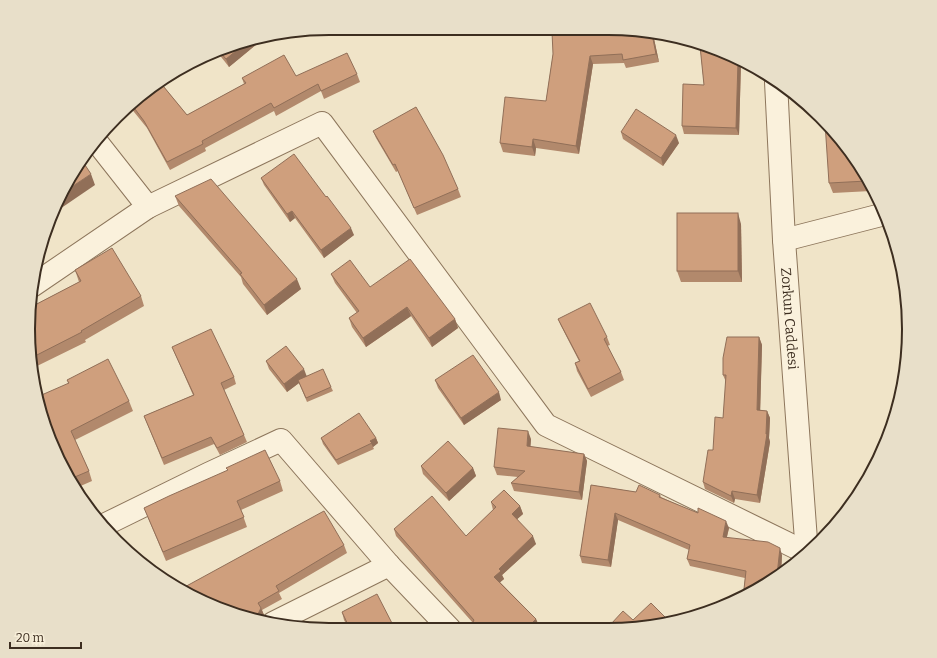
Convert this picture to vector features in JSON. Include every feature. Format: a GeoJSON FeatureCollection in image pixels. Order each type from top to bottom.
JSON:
{"type":"FeatureCollection","features":[{"type":"Feature","properties":{"kind":"street","name":"Zorkun Caddesi"},"geometry":{"type":"LineString","coordinates":[[776,89],[784,240],[806,546]]}},
{"type":"Feature","properties":{"kind":"street"},"geometry":{"type":"LineString","coordinates":[[40,281],[148,207],[322,123],[546,426],[801,551]]}},
{"type":"Feature","properties":{"kind":"street"},"geometry":{"type":"LineString","coordinates":[[100,146],[148,207]]}},
{"type":"Feature","properties":{"kind":"street"},"geometry":{"type":"LineString","coordinates":[[784,240],[880,215]]}},
{"type":"Feature","properties":{"kind":"street"},"geometry":{"type":"LineString","coordinates":[[108,523],[281,440],[389,565],[445,623]]}},
{"type":"Feature","properties":{"kind":"street"},"geometry":{"type":"LineString","coordinates":[[282,619],[389,565]]}},
{"type":"Feature","properties":{"kind":"building"},"geometry":{"type":"Polygon","coordinates":[[[552,35],[608,35],[653,39],[656,54],[623,60],[622,54],[590,56],[576,146],[533,139],[532,147],[500,143],[505,97],[546,101],[553,54],[552,35]]]}},
{"type":"Feature","properties":{"kind":"building"},"geometry":{"type":"Polygon","coordinates":[[[237,50],[226,59],[222,55],[237,50]]]}},
{"type":"Feature","properties":{"kind":"building"},"geometry":{"type":"Polygon","coordinates":[[[700,50],[721,57],[738,65],[736,128],[682,126],[683,84],[704,85],[700,50]]]}},
{"type":"Feature","properties":{"kind":"building"},"geometry":{"type":"Polygon","coordinates":[[[347,53],[357,74],[321,91],[318,84],[274,108],[271,103],[202,141],[203,144],[167,162],[144,121],[135,108],[164,87],[187,115],[246,83],[242,78],[284,55],[296,76],[347,53]]]}},
{"type":"Feature","properties":{"kind":"building"},"geometry":{"type":"Polygon","coordinates":[[[416,107],[443,155],[458,189],[414,208],[395,164],[393,165],[373,131],[416,107]]]}},
{"type":"Feature","properties":{"kind":"building"},"geometry":{"type":"Polygon","coordinates":[[[636,109],[676,135],[661,158],[621,132],[636,109]]]}},
{"type":"Feature","properties":{"kind":"building"},"geometry":{"type":"Polygon","coordinates":[[[826,131],[841,150],[862,181],[829,183],[826,131]]]}},
{"type":"Feature","properties":{"kind":"building"},"geometry":{"type":"Polygon","coordinates":[[[294,154],[351,228],[321,250],[292,211],[287,214],[261,178],[294,154]]]}},
{"type":"Feature","properties":{"kind":"building"},"geometry":{"type":"Polygon","coordinates":[[[85,166],[91,174],[71,187],[85,166]]]}},
{"type":"Feature","properties":{"kind":"building"},"geometry":{"type":"Polygon","coordinates":[[[211,179],[297,279],[264,305],[240,274],[242,273],[175,196],[211,179]]]}},
{"type":"Feature","properties":{"kind":"building"},"geometry":{"type":"Polygon","coordinates":[[[677,213],[738,213],[738,271],[677,271],[677,213]]]}},
{"type":"Feature","properties":{"kind":"building"},"geometry":{"type":"Polygon","coordinates":[[[112,248],[141,296],[81,331],[82,332],[37,355],[35,329],[37,304],[81,281],[75,270],[112,248]]]}},
{"type":"Feature","properties":{"kind":"building"},"geometry":{"type":"Polygon","coordinates":[[[410,259],[455,319],[429,338],[407,307],[363,338],[349,318],[359,311],[331,274],[350,260],[370,287],[410,259]]]}},
{"type":"Feature","properties":{"kind":"building"},"geometry":{"type":"Polygon","coordinates":[[[590,303],[607,337],[604,339],[621,372],[588,389],[575,363],[580,361],[558,319],[590,303]]]}},
{"type":"Feature","properties":{"kind":"building"},"geometry":{"type":"Polygon","coordinates":[[[211,329],[234,377],[221,383],[244,435],[217,448],[211,437],[162,458],[144,416],[194,395],[172,347],[211,329]]]}},
{"type":"Feature","properties":{"kind":"building"},"geometry":{"type":"Polygon","coordinates":[[[727,337],[759,337],[757,410],[767,411],[767,434],[757,495],[732,491],[731,496],[703,482],[708,450],[713,450],[715,417],[723,418],[726,375],[723,375],[723,358],[727,337]]]}},
{"type":"Feature","properties":{"kind":"building"},"geometry":{"type":"Polygon","coordinates":[[[286,346],[304,369],[284,384],[266,361],[286,346]]]}},
{"type":"Feature","properties":{"kind":"building"},"geometry":{"type":"Polygon","coordinates":[[[473,355],[499,392],[461,418],[435,380],[473,355]]]}},
{"type":"Feature","properties":{"kind":"building"},"geometry":{"type":"Polygon","coordinates":[[[108,359],[129,401],[71,431],[89,471],[75,477],[57,442],[43,394],[69,383],[67,380],[108,359]]]}},
{"type":"Feature","properties":{"kind":"building"},"geometry":{"type":"Polygon","coordinates":[[[323,369],[331,387],[306,398],[298,380],[323,369]]]}},
{"type":"Feature","properties":{"kind":"building"},"geometry":{"type":"Polygon","coordinates":[[[359,413],[376,438],[370,441],[372,443],[336,460],[321,438],[359,413]]]}},
{"type":"Feature","properties":{"kind":"building"},"geometry":{"type":"Polygon","coordinates":[[[498,428],[528,431],[527,446],[584,454],[579,492],[511,483],[525,471],[494,467],[498,428]]]}},
{"type":"Feature","properties":{"kind":"building"},"geometry":{"type":"Polygon","coordinates":[[[448,441],[473,468],[446,493],[421,466],[448,441]]]}},
{"type":"Feature","properties":{"kind":"building"},"geometry":{"type":"Polygon","coordinates":[[[265,450],[280,481],[237,501],[244,517],[163,552],[144,508],[228,470],[226,468],[265,450]]]}},
{"type":"Feature","properties":{"kind":"building"},"geometry":{"type":"Polygon","coordinates":[[[591,485],[636,492],[639,485],[660,495],[659,497],[698,513],[698,508],[726,521],[723,537],[768,542],[780,548],[778,568],[755,584],[744,589],[746,571],[687,559],[690,545],[615,513],[608,560],[580,556],[591,485]]]}},
{"type":"Feature","properties":{"kind":"building"},"geometry":{"type":"Polygon","coordinates":[[[504,490],[520,506],[512,514],[533,536],[499,569],[501,571],[494,577],[536,619],[532,623],[474,623],[474,620],[394,529],[432,496],[466,536],[496,507],[491,502],[504,490]]]}},
{"type":"Feature","properties":{"kind":"building"},"geometry":{"type":"Polygon","coordinates":[[[324,511],[344,545],[276,586],[279,591],[258,603],[261,608],[258,614],[216,601],[186,586],[324,511]]]}},
{"type":"Feature","properties":{"kind":"building"},"geometry":{"type":"Polygon","coordinates":[[[377,594],[392,623],[347,623],[342,612],[377,594]]]}},
{"type":"Feature","properties":{"kind":"building"},"geometry":{"type":"Polygon","coordinates":[[[651,603],[665,617],[612,623],[623,611],[633,620],[651,603]]]}}]}
